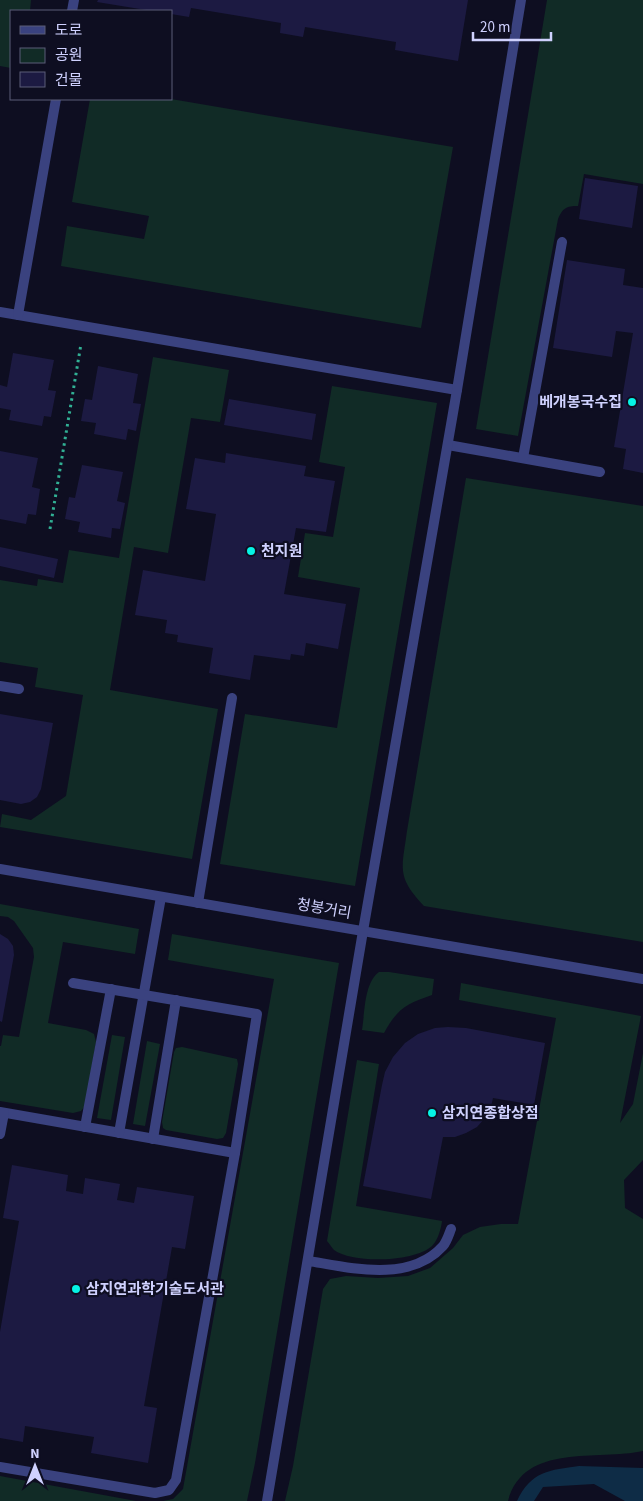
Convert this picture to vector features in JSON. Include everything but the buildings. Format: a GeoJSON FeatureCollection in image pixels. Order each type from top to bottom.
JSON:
{"type":"FeatureCollection","features":[{"type":"Feature","properties":{"kind":"street"},"geometry":{"type":"LineString","coordinates":[[267,1501],[309,1261],[363,931],[448,445],[522,0]]}},
{"type":"Feature","properties":{"kind":"street"},"geometry":{"type":"LineString","coordinates":[[18,315],[56,100]]}},
{"type":"Feature","properties":{"kind":"street"},"geometry":{"type":"LineString","coordinates":[[523,458],[562,242]]}},
{"type":"Feature","properties":{"kind":"street"},"geometry":{"type":"LineString","coordinates":[[0,312],[457,390]]}},
{"type":"Feature","properties":{"kind":"street"},"geometry":{"type":"LineString","coordinates":[[448,445],[600,472]]}},
{"type":"Feature","properties":{"kind":"street"},"geometry":{"type":"LineString","coordinates":[[0,686],[19,689]]}},
{"type":"Feature","properties":{"kind":"street"},"geometry":{"type":"LineString","coordinates":[[198,903],[232,698]]}},
{"type":"Feature","properties":{"kind":"street","name":"청봉거리"},"geometry":{"type":"LineString","coordinates":[[0,869],[643,979]]}},
{"type":"Feature","properties":{"kind":"street"},"geometry":{"type":"LineString","coordinates":[[119,1133],[161,897]]}},
{"type":"Feature","properties":{"kind":"street"},"geometry":{"type":"LineString","coordinates":[[0,1467],[155,1493],[169,1490],[176,1480],[235,1153],[257,1014],[73,982]]}},
{"type":"Feature","properties":{"kind":"street"},"geometry":{"type":"LineString","coordinates":[[86,1127],[111,988]]}},
{"type":"Feature","properties":{"kind":"street"},"geometry":{"type":"LineString","coordinates":[[152,1139],[176,1000]]}},
{"type":"Feature","properties":{"kind":"street"},"geometry":{"type":"LineString","coordinates":[[0,1134],[2,1113],[235,1153]]}},
{"type":"Feature","properties":{"kind":"street"},"geometry":{"type":"LineString","coordinates":[[309,1261],[368,1270],[387,1270],[411,1266],[429,1257],[444,1245],[451,1228]]}},
{"type":"Feature","properties":{"kind":"path"},"geometry":{"type":"LineString","coordinates":[[50,529],[84,326]]}},
{"type":"Feature","properties":{"kind":"green space"},"geometry":{"type":"Polygon","coordinates":[[[0,0],[31,0],[30,10],[10,10],[10,68],[0,66],[0,0]]]}},
{"type":"Feature","properties":{"kind":"green space"},"geometry":{"type":"Polygon","coordinates":[[[547,0],[643,0],[643,184],[584,174],[578,206],[565,208],[558,219],[518,436],[476,429],[547,0]]]}},
{"type":"Feature","properties":{"kind":"green space"},"geometry":{"type":"Polygon","coordinates":[[[172,99],[453,147],[421,328],[61,266],[67,226],[144,239],[149,216],[72,202],[90,100],[172,99]]]}},
{"type":"Feature","properties":{"kind":"green space"},"geometry":{"type":"Polygon","coordinates":[[[153,357],[229,370],[220,422],[191,418],[168,553],[134,547],[110,690],[218,709],[192,859],[0,827],[2,814],[31,820],[66,796],[83,695],[35,687],[38,668],[0,662],[0,580],[37,586],[38,579],[63,583],[69,550],[119,558],[153,357]]]}},
{"type":"Feature","properties":{"kind":"green space"},"geometry":{"type":"Polygon","coordinates":[[[332,386],[437,403],[355,886],[220,864],[245,714],[337,728],[360,588],[298,577],[305,533],[333,537],[345,467],[319,462],[332,386]]]}},
{"type":"Feature","properties":{"kind":"green space"},"geometry":{"type":"Polygon","coordinates":[[[466,478],[643,506],[643,942],[424,906],[415,896],[405,879],[403,864],[407,831],[466,478]]]}},
{"type":"Feature","properties":{"kind":"green space"},"geometry":{"type":"Polygon","coordinates":[[[0,904],[139,929],[135,954],[63,942],[48,1023],[86,1030],[94,1034],[96,1042],[85,1106],[81,1111],[73,1113],[0,1101],[0,1046],[3,1035],[19,1037],[34,957],[33,948],[14,921],[8,917],[0,916],[0,904]]]}},
{"type":"Feature","properties":{"kind":"green space"},"geometry":{"type":"Polygon","coordinates":[[[172,934],[339,963],[247,1501],[163,1501],[173,1499],[183,1489],[274,979],[168,960],[172,934]]]}},
{"type":"Feature","properties":{"kind":"green space"},"geometry":{"type":"Polygon","coordinates":[[[379,972],[434,979],[432,995],[403,1008],[393,1018],[384,1033],[362,1030],[370,983],[379,972]]]}},
{"type":"Feature","properties":{"kind":"green space"},"geometry":{"type":"Polygon","coordinates":[[[461,983],[641,1016],[620,1123],[633,1104],[643,1053],[643,1160],[624,1180],[625,1208],[643,1219],[643,1451],[565,1458],[546,1462],[530,1470],[517,1482],[508,1501],[285,1501],[293,1466],[323,1289],[330,1279],[346,1276],[378,1278],[408,1276],[430,1268],[453,1248],[463,1235],[480,1227],[518,1224],[556,1018],[459,1000],[461,983]]]}},
{"type":"Feature","properties":{"kind":"green space"},"geometry":{"type":"Polygon","coordinates":[[[112,1035],[125,1037],[111,1120],[97,1118],[112,1035]]]}},
{"type":"Feature","properties":{"kind":"green space"},"geometry":{"type":"Polygon","coordinates":[[[147,1041],[160,1044],[145,1126],[133,1124],[147,1041]]]}},
{"type":"Feature","properties":{"kind":"green space"},"geometry":{"type":"Polygon","coordinates":[[[182,1047],[237,1059],[238,1064],[226,1133],[223,1138],[217,1139],[163,1128],[162,1122],[174,1052],[176,1048],[182,1047]]]}},
{"type":"Feature","properties":{"kind":"green space"},"geometry":{"type":"Polygon","coordinates":[[[357,1060],[379,1064],[356,1206],[442,1221],[439,1234],[432,1246],[412,1255],[384,1259],[355,1258],[334,1250],[327,1241],[357,1060]]]}},
{"type":"Feature","properties":{"kind":"green space"},"geometry":{"type":"Polygon","coordinates":[[[0,1476],[136,1501],[0,1501],[0,1476]]]}},
{"type":"Feature","properties":{"kind":"water"},"geometry":{"type":"Polygon","coordinates":[[[579,1466],[643,1468],[643,1501],[625,1501],[594,1484],[543,1487],[534,1501],[517,1501],[529,1483],[542,1474],[579,1466]]]}},
{"type":"Feature","properties":{"kind":"place","name":"베개봉국수집"},"geometry":{"type":"Point","coordinates":[632,402]}},
{"type":"Feature","properties":{"kind":"place","name":"천지원"},"geometry":{"type":"Point","coordinates":[251,551]}},
{"type":"Feature","properties":{"kind":"place","name":"삼지연종합상점"},"geometry":{"type":"Point","coordinates":[432,1113]}},
{"type":"Feature","properties":{"kind":"place","name":"삼지연과학기술도서관"},"geometry":{"type":"Point","coordinates":[76,1289]}}]}
